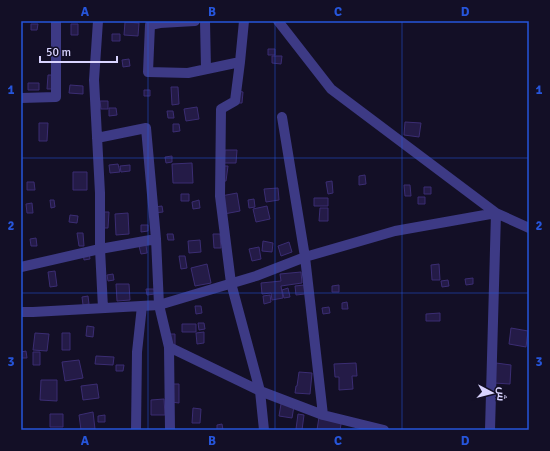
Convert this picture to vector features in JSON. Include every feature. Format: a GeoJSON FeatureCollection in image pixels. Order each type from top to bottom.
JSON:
{"type":"FeatureCollection","features":[{"type":"Feature","properties":{"kind":"street"},"geometry":{"type":"LineString","coordinates":[[21,98],[56,98],[56,21]]}},
{"type":"Feature","properties":{"kind":"street"},"geometry":{"type":"LineString","coordinates":[[98,21],[94,80],[100,193],[100,249],[103,308]]}},
{"type":"Feature","properties":{"kind":"street"},"geometry":{"type":"LineString","coordinates":[[195,21],[160,22],[150,25],[148,72],[188,74],[240,62]]}},
{"type":"Feature","properties":{"kind":"street"},"geometry":{"type":"LineString","coordinates":[[204,21],[206,69]]}},
{"type":"Feature","properties":{"kind":"street"},"geometry":{"type":"LineString","coordinates":[[244,21],[235,101],[221,109],[220,196],[231,283],[260,391],[264,430]]}},
{"type":"Feature","properties":{"kind":"street"},"geometry":{"type":"LineString","coordinates":[[278,21],[331,89],[496,213],[529,228]]}},
{"type":"Feature","properties":{"kind":"street"},"geometry":{"type":"LineString","coordinates":[[282,117],[305,257],[323,415]]}},
{"type":"Feature","properties":{"kind":"street"},"geometry":{"type":"LineString","coordinates":[[97,138],[146,128],[156,239],[160,305],[169,347],[170,430]]}},
{"type":"Feature","properties":{"kind":"street"},"geometry":{"type":"LineString","coordinates":[[21,312],[160,305],[256,276],[305,257],[395,231],[496,213]]}},
{"type":"Feature","properties":{"kind":"street"},"geometry":{"type":"LineString","coordinates":[[490,430],[496,213]]}},
{"type":"Feature","properties":{"kind":"street"},"geometry":{"type":"LineString","coordinates":[[21,267],[100,249],[156,239]]}},
{"type":"Feature","properties":{"kind":"street"},"geometry":{"type":"LineString","coordinates":[[136,430],[137,352],[142,306]]}},
{"type":"Feature","properties":{"kind":"street"},"geometry":{"type":"LineString","coordinates":[[169,347],[260,391],[323,415],[384,430]]}},
{"type":"Feature","properties":{"kind":"building"},"geometry":{"type":"Polygon","coordinates":[[[125,22],[139,23],[138,36],[124,35],[125,22]]]}},
{"type":"Feature","properties":{"kind":"building"},"geometry":{"type":"Polygon","coordinates":[[[31,24],[38,24],[37,30],[31,30],[31,24]]]}},
{"type":"Feature","properties":{"kind":"building"},"geometry":{"type":"Polygon","coordinates":[[[71,24],[78,24],[78,35],[71,35],[71,24]]]}},
{"type":"Feature","properties":{"kind":"building"},"geometry":{"type":"Polygon","coordinates":[[[112,34],[120,34],[120,41],[112,41],[112,34]]]}},
{"type":"Feature","properties":{"kind":"building"},"geometry":{"type":"Polygon","coordinates":[[[268,49],[275,49],[275,55],[268,55],[268,49]]]}},
{"type":"Feature","properties":{"kind":"building"},"geometry":{"type":"Polygon","coordinates":[[[272,56],[282,56],[281,64],[272,63],[272,56]]]}},
{"type":"Feature","properties":{"kind":"building"},"geometry":{"type":"Polygon","coordinates":[[[129,59],[130,66],[123,67],[122,60],[129,59]]]}},
{"type":"Feature","properties":{"kind":"building"},"geometry":{"type":"Polygon","coordinates":[[[48,75],[55,75],[53,89],[47,89],[48,75]]]}},
{"type":"Feature","properties":{"kind":"building"},"geometry":{"type":"Polygon","coordinates":[[[28,83],[39,83],[39,90],[28,90],[28,83]]]}},
{"type":"Feature","properties":{"kind":"building"},"geometry":{"type":"Polygon","coordinates":[[[70,85],[83,86],[83,94],[69,93],[70,85]]]}},
{"type":"Feature","properties":{"kind":"building"},"geometry":{"type":"Polygon","coordinates":[[[171,87],[178,87],[179,104],[172,105],[171,87]]]}},
{"type":"Feature","properties":{"kind":"building"},"geometry":{"type":"Polygon","coordinates":[[[144,90],[150,90],[150,96],[144,96],[144,90]]]}},
{"type":"Feature","properties":{"kind":"building"},"geometry":{"type":"Polygon","coordinates":[[[238,91],[243,92],[242,103],[237,103],[238,91]]]}},
{"type":"Feature","properties":{"kind":"building"},"geometry":{"type":"Polygon","coordinates":[[[100,101],[108,101],[108,109],[101,109],[100,101]]]}},
{"type":"Feature","properties":{"kind":"building"},"geometry":{"type":"Polygon","coordinates":[[[197,107],[199,119],[186,121],[184,109],[197,107]]]}},
{"type":"Feature","properties":{"kind":"building"},"geometry":{"type":"Polygon","coordinates":[[[109,108],[116,108],[117,115],[109,116],[109,108]]]}},
{"type":"Feature","properties":{"kind":"building"},"geometry":{"type":"Polygon","coordinates":[[[167,111],[173,111],[174,118],[168,118],[167,111]]]}},
{"type":"Feature","properties":{"kind":"building"},"geometry":{"type":"Polygon","coordinates":[[[405,122],[421,123],[419,137],[404,135],[405,122]]]}},
{"type":"Feature","properties":{"kind":"building"},"geometry":{"type":"Polygon","coordinates":[[[39,123],[48,123],[47,141],[39,141],[39,123]]]}},
{"type":"Feature","properties":{"kind":"building"},"geometry":{"type":"Polygon","coordinates":[[[173,124],[179,124],[180,131],[173,132],[173,124]]]}},
{"type":"Feature","properties":{"kind":"building"},"geometry":{"type":"Polygon","coordinates":[[[225,150],[237,150],[236,163],[224,163],[225,150]]]}},
{"type":"Feature","properties":{"kind":"building"},"geometry":{"type":"Polygon","coordinates":[[[172,156],[172,162],[166,163],[165,157],[172,156]]]}},
{"type":"Feature","properties":{"kind":"building"},"geometry":{"type":"Polygon","coordinates":[[[192,163],[193,183],[173,183],[172,164],[192,163]]]}},
{"type":"Feature","properties":{"kind":"building"},"geometry":{"type":"Polygon","coordinates":[[[118,164],[120,172],[110,173],[109,165],[118,164]]]}},
{"type":"Feature","properties":{"kind":"building"},"geometry":{"type":"Polygon","coordinates":[[[130,165],[130,171],[121,172],[120,166],[130,165]]]}},
{"type":"Feature","properties":{"kind":"building"},"geometry":{"type":"Polygon","coordinates":[[[220,166],[228,166],[226,181],[219,181],[220,166]]]}},
{"type":"Feature","properties":{"kind":"building"},"geometry":{"type":"Polygon","coordinates":[[[73,172],[87,172],[87,190],[73,190],[73,172]]]}},
{"type":"Feature","properties":{"kind":"building"},"geometry":{"type":"Polygon","coordinates":[[[365,175],[366,184],[359,185],[359,176],[365,175]]]}},
{"type":"Feature","properties":{"kind":"building"},"geometry":{"type":"Polygon","coordinates":[[[332,181],[333,193],[328,194],[326,182],[332,181]]]}},
{"type":"Feature","properties":{"kind":"building"},"geometry":{"type":"Polygon","coordinates":[[[27,182],[34,182],[35,190],[27,190],[27,182]]]}},
{"type":"Feature","properties":{"kind":"building"},"geometry":{"type":"Polygon","coordinates":[[[404,185],[410,185],[411,196],[405,196],[404,185]]]}},
{"type":"Feature","properties":{"kind":"building"},"geometry":{"type":"Polygon","coordinates":[[[424,187],[431,187],[431,194],[424,194],[424,187]]]}},
{"type":"Feature","properties":{"kind":"building"},"geometry":{"type":"Polygon","coordinates":[[[278,188],[279,200],[266,202],[264,189],[278,188]]]}},
{"type":"Feature","properties":{"kind":"building"},"geometry":{"type":"Polygon","coordinates":[[[237,193],[240,211],[224,214],[221,196],[237,193]]]}},
{"type":"Feature","properties":{"kind":"building"},"geometry":{"type":"Polygon","coordinates":[[[181,194],[189,194],[189,201],[181,201],[181,194]]]}},
{"type":"Feature","properties":{"kind":"building"},"geometry":{"type":"Polygon","coordinates":[[[418,197],[425,197],[425,204],[418,204],[418,197]]]}},
{"type":"Feature","properties":{"kind":"building"},"geometry":{"type":"Polygon","coordinates":[[[314,198],[328,198],[328,206],[314,206],[314,198]]]}},
{"type":"Feature","properties":{"kind":"building"},"geometry":{"type":"Polygon","coordinates":[[[254,199],[255,207],[249,208],[248,200],[254,199]]]}},
{"type":"Feature","properties":{"kind":"building"},"geometry":{"type":"Polygon","coordinates":[[[50,200],[54,200],[55,207],[51,208],[50,200]]]}},
{"type":"Feature","properties":{"kind":"building"},"geometry":{"type":"Polygon","coordinates":[[[199,200],[200,208],[193,209],[192,202],[199,200]]]}},
{"type":"Feature","properties":{"kind":"building"},"geometry":{"type":"Polygon","coordinates":[[[32,203],[33,213],[27,213],[26,204],[32,203]]]}},
{"type":"Feature","properties":{"kind":"building"},"geometry":{"type":"Polygon","coordinates":[[[162,206],[163,212],[154,213],[154,207],[162,206]]]}},
{"type":"Feature","properties":{"kind":"building"},"geometry":{"type":"Polygon","coordinates":[[[267,206],[270,219],[256,222],[253,209],[267,206]]]}},
{"type":"Feature","properties":{"kind":"building"},"geometry":{"type":"Polygon","coordinates":[[[320,208],[328,208],[328,221],[319,221],[320,208]]]}},
{"type":"Feature","properties":{"kind":"building"},"geometry":{"type":"Polygon","coordinates":[[[102,212],[109,212],[108,228],[101,228],[102,212]]]}},
{"type":"Feature","properties":{"kind":"building"},"geometry":{"type":"Polygon","coordinates":[[[128,213],[129,234],[116,235],[115,214],[128,213]]]}},
{"type":"Feature","properties":{"kind":"building"},"geometry":{"type":"Polygon","coordinates":[[[70,215],[78,216],[77,223],[69,222],[70,215]]]}},
{"type":"Feature","properties":{"kind":"building"},"geometry":{"type":"Polygon","coordinates":[[[141,225],[148,225],[148,231],[141,232],[141,225]]]}},
{"type":"Feature","properties":{"kind":"building"},"geometry":{"type":"Polygon","coordinates":[[[77,233],[83,233],[84,246],[79,246],[77,233]]]}},
{"type":"Feature","properties":{"kind":"building"},"geometry":{"type":"Polygon","coordinates":[[[167,234],[173,234],[174,240],[168,240],[167,234]]]}},
{"type":"Feature","properties":{"kind":"building"},"geometry":{"type":"Polygon","coordinates":[[[213,234],[220,234],[221,248],[214,248],[213,234]]]}},
{"type":"Feature","properties":{"kind":"building"},"geometry":{"type":"Polygon","coordinates":[[[36,238],[37,246],[31,246],[30,239],[36,238]]]}},
{"type":"Feature","properties":{"kind":"building"},"geometry":{"type":"Polygon","coordinates":[[[200,240],[201,252],[189,253],[188,241],[200,240]]]}},
{"type":"Feature","properties":{"kind":"building"},"geometry":{"type":"Polygon","coordinates":[[[263,241],[273,243],[272,252],[262,251],[263,241]]]}},
{"type":"Feature","properties":{"kind":"building"},"geometry":{"type":"Polygon","coordinates":[[[289,242],[292,252],[281,256],[278,246],[289,242]]]}},
{"type":"Feature","properties":{"kind":"building"},"geometry":{"type":"Polygon","coordinates":[[[146,245],[147,253],[141,254],[139,246],[146,245]]]}},
{"type":"Feature","properties":{"kind":"building"},"geometry":{"type":"Polygon","coordinates":[[[259,247],[261,259],[252,261],[249,249],[259,247]]]}},
{"type":"Feature","properties":{"kind":"building"},"geometry":{"type":"Polygon","coordinates":[[[83,253],[89,253],[90,259],[84,260],[83,253]]]}},
{"type":"Feature","properties":{"kind":"building"},"geometry":{"type":"Polygon","coordinates":[[[179,256],[185,256],[187,268],[181,269],[179,256]]]}},
{"type":"Feature","properties":{"kind":"building"},"geometry":{"type":"Polygon","coordinates":[[[207,264],[211,283],[195,286],[191,268],[207,264]]]}},
{"type":"Feature","properties":{"kind":"building"},"geometry":{"type":"Polygon","coordinates":[[[439,264],[440,280],[432,280],[431,265],[439,264]]]}},
{"type":"Feature","properties":{"kind":"building"},"geometry":{"type":"Polygon","coordinates":[[[55,271],[57,286],[50,287],[48,272],[55,271]]]}},
{"type":"Feature","properties":{"kind":"building"},"geometry":{"type":"Polygon","coordinates":[[[301,272],[302,283],[281,286],[283,298],[272,300],[271,293],[262,294],[261,283],[281,281],[280,274],[301,272]]]}},
{"type":"Feature","properties":{"kind":"building"},"geometry":{"type":"Polygon","coordinates":[[[113,274],[114,280],[108,281],[107,275],[113,274]]]}},
{"type":"Feature","properties":{"kind":"building"},"geometry":{"type":"Polygon","coordinates":[[[473,278],[473,284],[466,285],[465,279],[473,278]]]}},
{"type":"Feature","properties":{"kind":"building"},"geometry":{"type":"Polygon","coordinates":[[[448,280],[449,286],[442,287],[441,281],[448,280]]]}},
{"type":"Feature","properties":{"kind":"building"},"geometry":{"type":"Polygon","coordinates":[[[116,284],[129,284],[130,300],[117,301],[116,284]]]}},
{"type":"Feature","properties":{"kind":"building"},"geometry":{"type":"Polygon","coordinates":[[[304,285],[305,294],[296,295],[295,286],[304,285]]]}},
{"type":"Feature","properties":{"kind":"building"},"geometry":{"type":"Polygon","coordinates":[[[339,285],[339,292],[332,292],[332,286],[339,285]]]}},
{"type":"Feature","properties":{"kind":"building"},"geometry":{"type":"Polygon","coordinates":[[[288,288],[290,297],[284,298],[282,290],[288,288]]]}},
{"type":"Feature","properties":{"kind":"building"},"geometry":{"type":"Polygon","coordinates":[[[146,289],[154,289],[155,294],[147,295],[146,289]]]}},
{"type":"Feature","properties":{"kind":"building"},"geometry":{"type":"Polygon","coordinates":[[[270,295],[271,302],[264,304],[263,296],[270,295]]]}},
{"type":"Feature","properties":{"kind":"building"},"geometry":{"type":"Polygon","coordinates":[[[88,296],[89,304],[83,305],[82,297],[88,296]]]}},
{"type":"Feature","properties":{"kind":"building"},"geometry":{"type":"Polygon","coordinates":[[[347,302],[348,309],[342,309],[342,303],[347,302]]]}},
{"type":"Feature","properties":{"kind":"building"},"geometry":{"type":"Polygon","coordinates":[[[195,306],[201,306],[202,313],[196,314],[195,306]]]}},
{"type":"Feature","properties":{"kind":"building"},"geometry":{"type":"Polygon","coordinates":[[[329,307],[330,313],[323,314],[322,308],[329,307]]]}},
{"type":"Feature","properties":{"kind":"building"},"geometry":{"type":"Polygon","coordinates":[[[440,313],[440,321],[426,321],[426,314],[440,313]]]}},
{"type":"Feature","properties":{"kind":"building"},"geometry":{"type":"Polygon","coordinates":[[[198,323],[204,323],[205,329],[199,330],[198,323]]]}},
{"type":"Feature","properties":{"kind":"building"},"geometry":{"type":"Polygon","coordinates":[[[182,324],[196,324],[196,332],[182,332],[182,324]]]}},
{"type":"Feature","properties":{"kind":"building"},"geometry":{"type":"Polygon","coordinates":[[[87,326],[94,327],[93,337],[86,336],[87,326]]]}},
{"type":"Feature","properties":{"kind":"building"},"geometry":{"type":"Polygon","coordinates":[[[511,328],[528,331],[526,347],[509,344],[511,328]]]}},
{"type":"Feature","properties":{"kind":"building"},"geometry":{"type":"Polygon","coordinates":[[[204,332],[204,343],[197,344],[196,333],[204,332]]]}},
{"type":"Feature","properties":{"kind":"building"},"geometry":{"type":"Polygon","coordinates":[[[35,333],[49,334],[47,351],[33,350],[35,333]]]}},
{"type":"Feature","properties":{"kind":"building"},"geometry":{"type":"Polygon","coordinates":[[[62,333],[70,333],[70,350],[62,350],[62,333]]]}},
{"type":"Feature","properties":{"kind":"building"},"geometry":{"type":"Polygon","coordinates":[[[169,334],[175,334],[175,350],[169,334]]]}},
{"type":"Feature","properties":{"kind":"building"},"geometry":{"type":"Polygon","coordinates":[[[26,351],[27,358],[21,358],[21,352],[26,351]]]}},
{"type":"Feature","properties":{"kind":"building"},"geometry":{"type":"Polygon","coordinates":[[[33,352],[40,352],[40,365],[33,365],[33,352]]]}},
{"type":"Feature","properties":{"kind":"building"},"geometry":{"type":"Polygon","coordinates":[[[96,356],[114,357],[113,365],[95,364],[96,356]]]}},
{"type":"Feature","properties":{"kind":"building"},"geometry":{"type":"Polygon","coordinates":[[[79,360],[83,378],[65,381],[62,362],[79,360]]]}},
{"type":"Feature","properties":{"kind":"building"},"geometry":{"type":"Polygon","coordinates":[[[356,363],[357,376],[352,376],[353,389],[339,390],[339,377],[335,377],[334,364],[356,363]]]}},
{"type":"Feature","properties":{"kind":"building"},"geometry":{"type":"Polygon","coordinates":[[[496,363],[511,365],[510,384],[494,383],[496,363]]]}},
{"type":"Feature","properties":{"kind":"building"},"geometry":{"type":"Polygon","coordinates":[[[116,365],[124,365],[123,371],[116,371],[116,365]]]}},
{"type":"Feature","properties":{"kind":"building"},"geometry":{"type":"Polygon","coordinates":[[[299,372],[312,373],[310,394],[295,393],[299,372]]]}},
{"type":"Feature","properties":{"kind":"building"},"geometry":{"type":"Polygon","coordinates":[[[41,380],[57,380],[57,401],[40,400],[41,380]]]}},
{"type":"Feature","properties":{"kind":"building"},"geometry":{"type":"Polygon","coordinates":[[[97,384],[99,398],[83,400],[81,386],[97,384]]]}},
{"type":"Feature","properties":{"kind":"building"},"geometry":{"type":"Polygon","coordinates":[[[171,384],[179,384],[179,403],[171,402],[171,384]]]}},
{"type":"Feature","properties":{"kind":"building"},"geometry":{"type":"Polygon","coordinates":[[[282,398],[295,400],[292,418],[279,416],[282,398]]]}},
{"type":"Feature","properties":{"kind":"building"},"geometry":{"type":"Polygon","coordinates":[[[164,399],[165,415],[151,415],[151,400],[164,399]]]}},
{"type":"Feature","properties":{"kind":"building"},"geometry":{"type":"Polygon","coordinates":[[[193,408],[201,409],[200,423],[192,423],[193,408]]]}},
{"type":"Feature","properties":{"kind":"building"},"geometry":{"type":"Polygon","coordinates":[[[93,412],[95,429],[81,430],[79,415],[93,412]]]}},
{"type":"Feature","properties":{"kind":"building"},"geometry":{"type":"Polygon","coordinates":[[[50,414],[63,414],[63,427],[50,427],[50,414]]]}},
{"type":"Feature","properties":{"kind":"building"},"geometry":{"type":"Polygon","coordinates":[[[298,414],[304,415],[302,430],[296,429],[298,414]]]}},
{"type":"Feature","properties":{"kind":"building"},"geometry":{"type":"Polygon","coordinates":[[[105,415],[105,422],[98,422],[98,416],[105,415]]]}},
{"type":"Feature","properties":{"kind":"building"},"geometry":{"type":"Polygon","coordinates":[[[319,417],[342,419],[340,430],[317,430],[319,417]]]}},
{"type":"Feature","properties":{"kind":"building"},"geometry":{"type":"Polygon","coordinates":[[[222,424],[223,430],[217,430],[217,425],[222,424]]]}}]}
